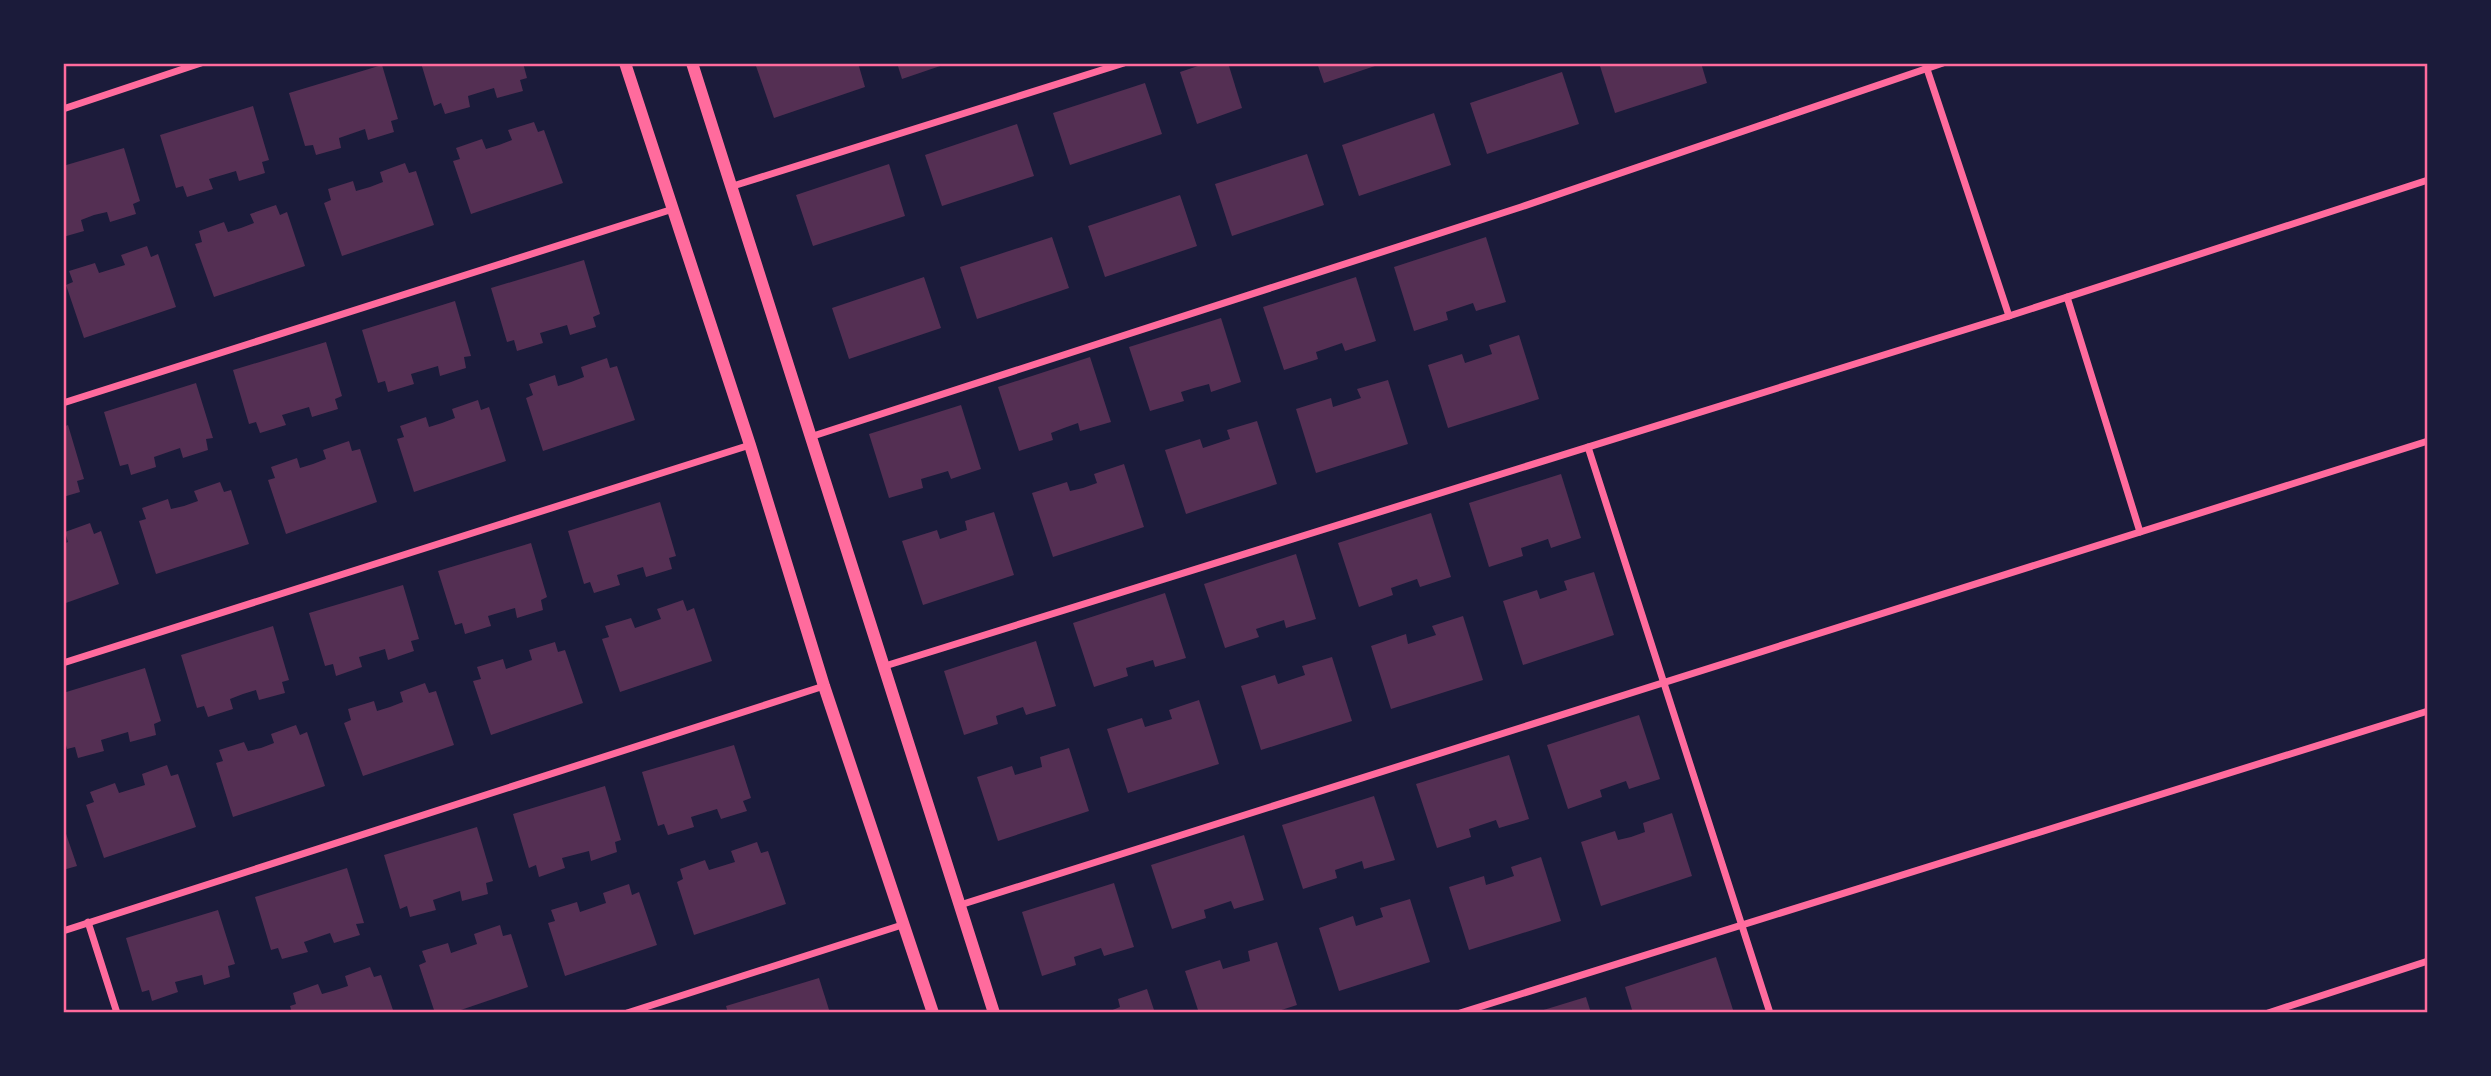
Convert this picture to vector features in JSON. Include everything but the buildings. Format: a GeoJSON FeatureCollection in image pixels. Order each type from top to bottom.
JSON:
{"type":"FeatureCollection","features":[{"type":"Feature","properties":{"kind":"street"},"geometry":{"type":"LineString","coordinates":[[63,108],[201,63]]}},
{"type":"Feature","properties":{"kind":"street"},"geometry":{"type":"LineString","coordinates":[[625,63],[750,445],[824,686],[933,1013]]}},
{"type":"Feature","properties":{"kind":"street"},"geometry":{"type":"LineString","coordinates":[[692,63],[994,1013]]}},
{"type":"Feature","properties":{"kind":"street"},"geometry":{"type":"LineString","coordinates":[[733,186],[1124,63]]}},
{"type":"Feature","properties":{"kind":"street"},"geometry":{"type":"LineString","coordinates":[[810,437],[1521,207],[1926,66],[1943,63]]}},
{"type":"Feature","properties":{"kind":"street"},"geometry":{"type":"LineString","coordinates":[[1926,66],[2009,316]]}},
{"type":"Feature","properties":{"kind":"street"},"geometry":{"type":"LineString","coordinates":[[885,666],[2009,316],[2428,180]]}},
{"type":"Feature","properties":{"kind":"street"},"geometry":{"type":"LineString","coordinates":[[63,403],[673,209]]}},
{"type":"Feature","properties":{"kind":"street"},"geometry":{"type":"LineString","coordinates":[[2067,297],[2140,532]]}},
{"type":"Feature","properties":{"kind":"street"},"geometry":{"type":"LineString","coordinates":[[960,905],[2428,441]]}},
{"type":"Feature","properties":{"kind":"street"},"geometry":{"type":"LineString","coordinates":[[63,663],[750,445]]}},
{"type":"Feature","properties":{"kind":"street"},"geometry":{"type":"LineString","coordinates":[[1588,447],[1770,1013]]}},
{"type":"Feature","properties":{"kind":"street"},"geometry":{"type":"LineString","coordinates":[[63,931],[824,686]]}},
{"type":"Feature","properties":{"kind":"street"},"geometry":{"type":"LineString","coordinates":[[1460,1013],[2428,710]]}},
{"type":"Feature","properties":{"kind":"street"},"geometry":{"type":"LineString","coordinates":[[88,922],[117,1013]]}},
{"type":"Feature","properties":{"kind":"street"},"geometry":{"type":"LineString","coordinates":[[626,1013],[902,925]]}},
{"type":"Feature","properties":{"kind":"street"},"geometry":{"type":"LineString","coordinates":[[2268,1013],[2428,961]]}}]}
